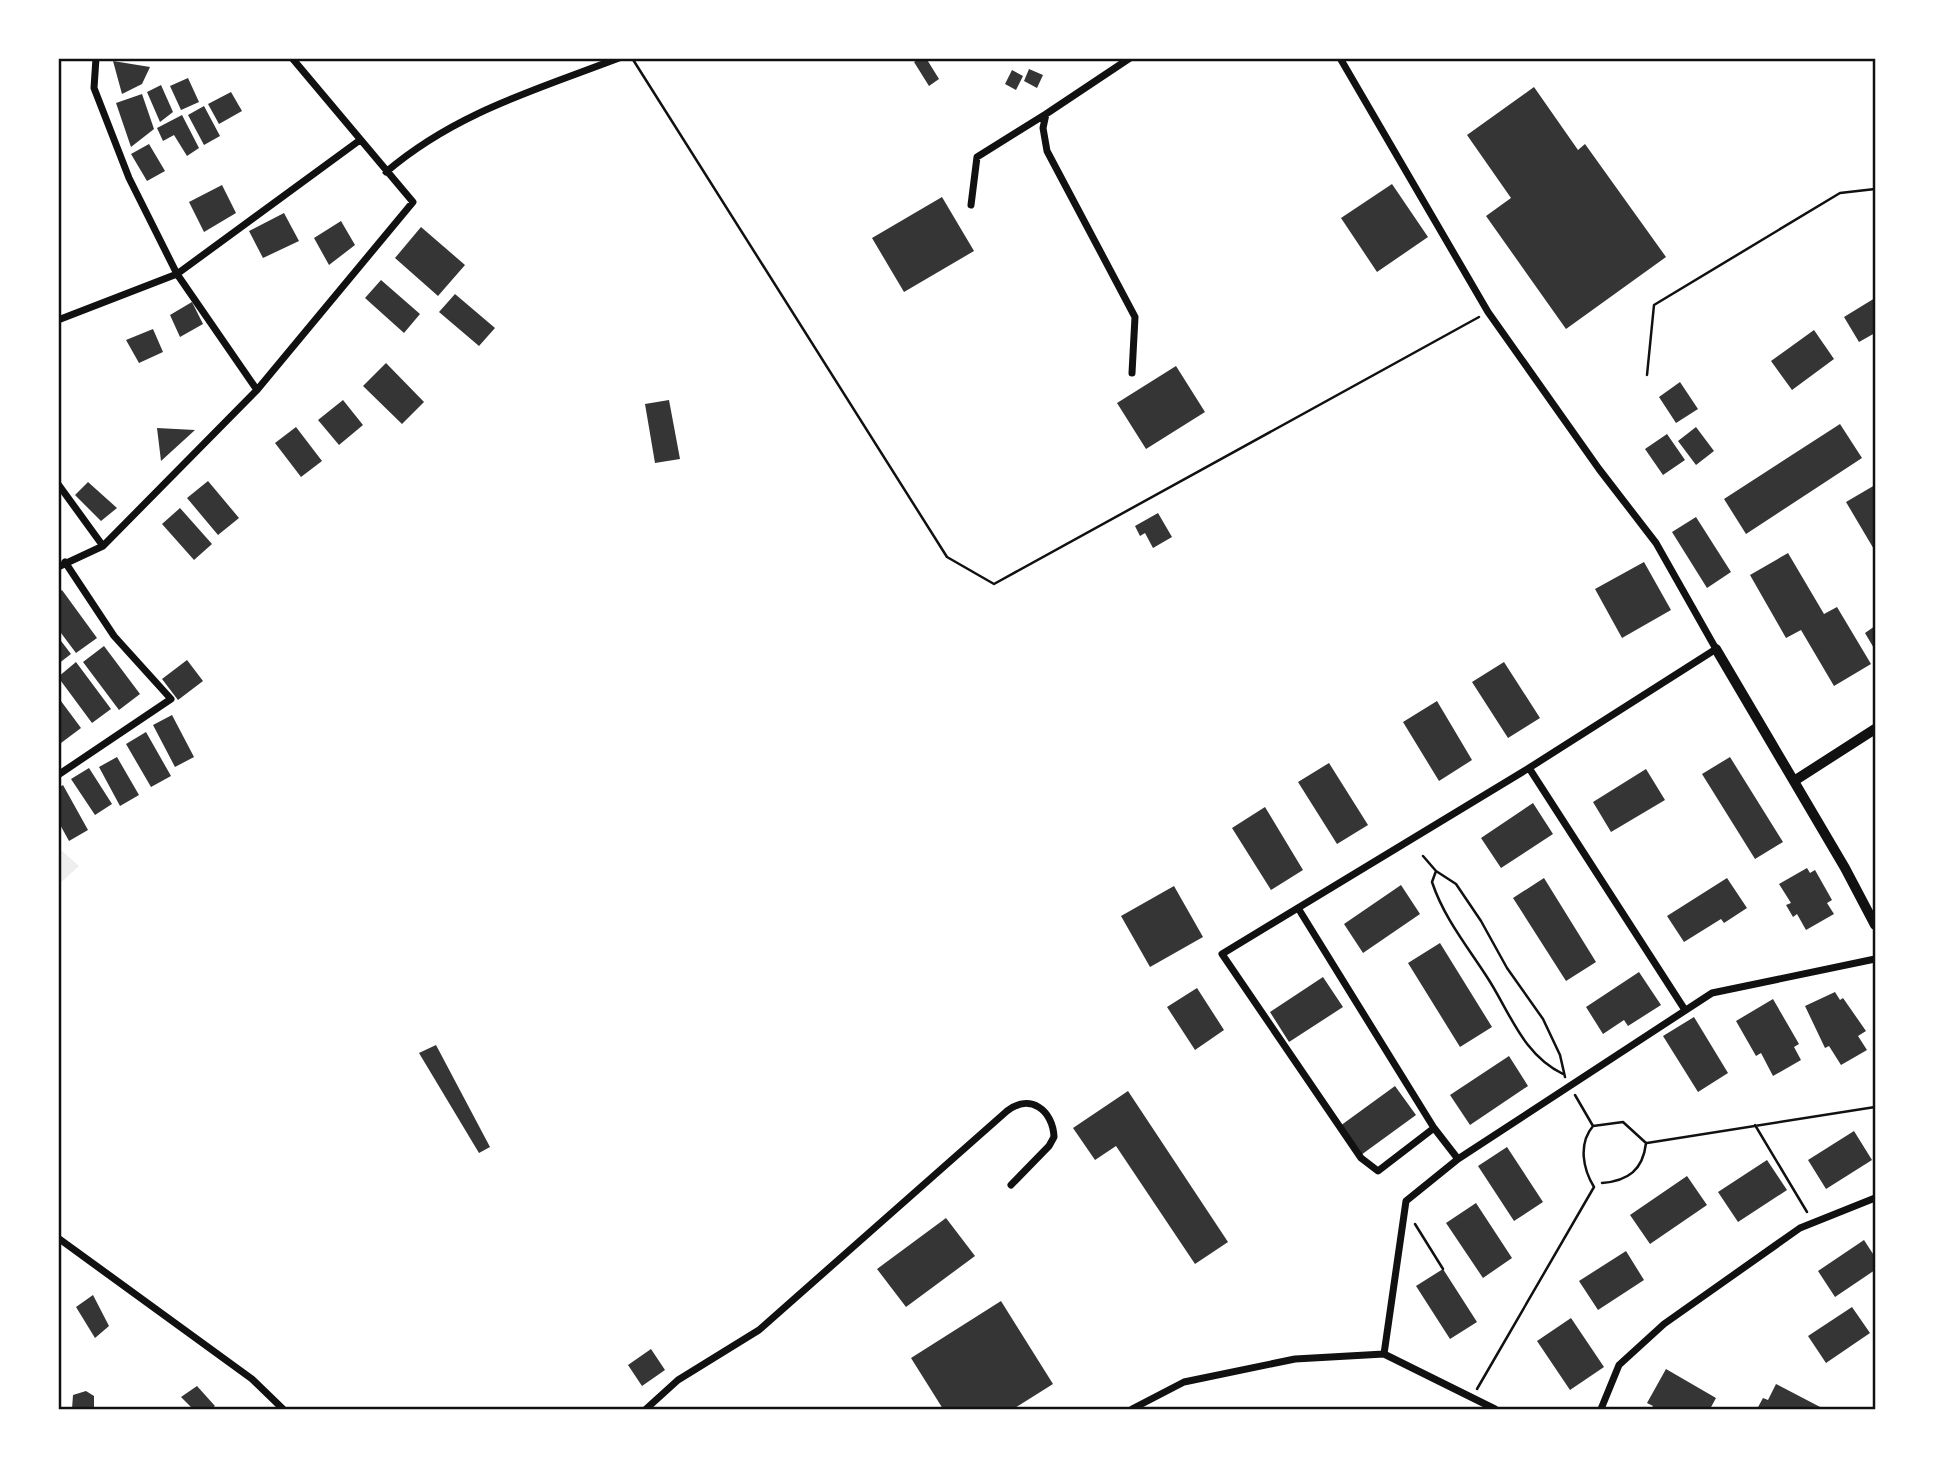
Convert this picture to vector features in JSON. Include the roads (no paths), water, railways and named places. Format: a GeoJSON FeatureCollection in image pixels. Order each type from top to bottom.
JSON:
{"type":"FeatureCollection","features":[{"type":"Feature","properties":{"kind":"street"},"geometry":{"type":"LineString","coordinates":[[96,58],[94,88],[129,178],[177,274],[257,390]]}},
{"type":"Feature","properties":{"kind":"street"},"geometry":{"type":"LineString","coordinates":[[58,567],[103,546],[257,390],[413,202],[292,58]]}},
{"type":"Feature","properties":{"kind":"street"},"geometry":{"type":"LineString","coordinates":[[386,172],[417,146],[463,118],[619,58]]}},
{"type":"Feature","properties":{"kind":"street"},"geometry":{"type":"LineString","coordinates":[[971,205],[978,157],[1130,58]]}},
{"type":"Feature","properties":{"kind":"street"},"geometry":{"type":"LineString","coordinates":[[1340,58],[1488,312],[1599,469],[1656,542],[1875,925]]}},
{"type":"Feature","properties":{"kind":"street"},"geometry":{"type":"LineString","coordinates":[[1046,114],[1043,128],[1047,150],[1135,317],[1132,373]]}},
{"type":"Feature","properties":{"kind":"street"},"geometry":{"type":"LineString","coordinates":[[58,320],[177,274],[360,140]]}},
{"type":"Feature","properties":{"kind":"street"},"geometry":{"type":"LineString","coordinates":[[58,484],[103,546]]}},
{"type":"Feature","properties":{"kind":"street"},"geometry":{"type":"LineString","coordinates":[[58,775],[171,699],[114,636],[65,562]]}},
{"type":"Feature","properties":{"kind":"street"},"geometry":{"type":"LineString","coordinates":[[1434,1128],[1378,1171],[1360,1158],[1222,954],[1529,768],[1716,649]]}},
{"type":"Feature","properties":{"kind":"street"},"geometry":{"type":"LineString","coordinates":[[1794,781],[1875,729]]}},
{"type":"Feature","properties":{"kind":"street"},"geometry":{"type":"LineString","coordinates":[[1529,768],[1685,1010]]}},
{"type":"Feature","properties":{"kind":"street"},"geometry":{"type":"LineString","coordinates":[[1298,908],[1434,1128],[1458,1159]]}},
{"type":"Feature","properties":{"kind":"street"},"geometry":{"type":"LineString","coordinates":[[1384,1354],[1406,1201],[1458,1159],[1712,993],[1875,958]]}},
{"type":"Feature","properties":{"kind":"street"},"geometry":{"type":"LineString","coordinates":[[646,1409],[678,1380],[759,1330],[1007,1111],[1024,1101],[1032,1102],[1048,1118],[1054,1137],[1049,1146],[1011,1185]]}},
{"type":"Feature","properties":{"kind":"street"},"geometry":{"type":"LineString","coordinates":[[1601,1409],[1619,1365],[1664,1324],[1800,1228],[1875,1198]]}},
{"type":"Feature","properties":{"kind":"street"},"geometry":{"type":"LineString","coordinates":[[58,1238],[253,1379],[283,1409]]}},
{"type":"Feature","properties":{"kind":"street"},"geometry":{"type":"LineString","coordinates":[[1132,1409],[1184,1382],[1295,1359],[1384,1354],[1495,1409]]}}]}
